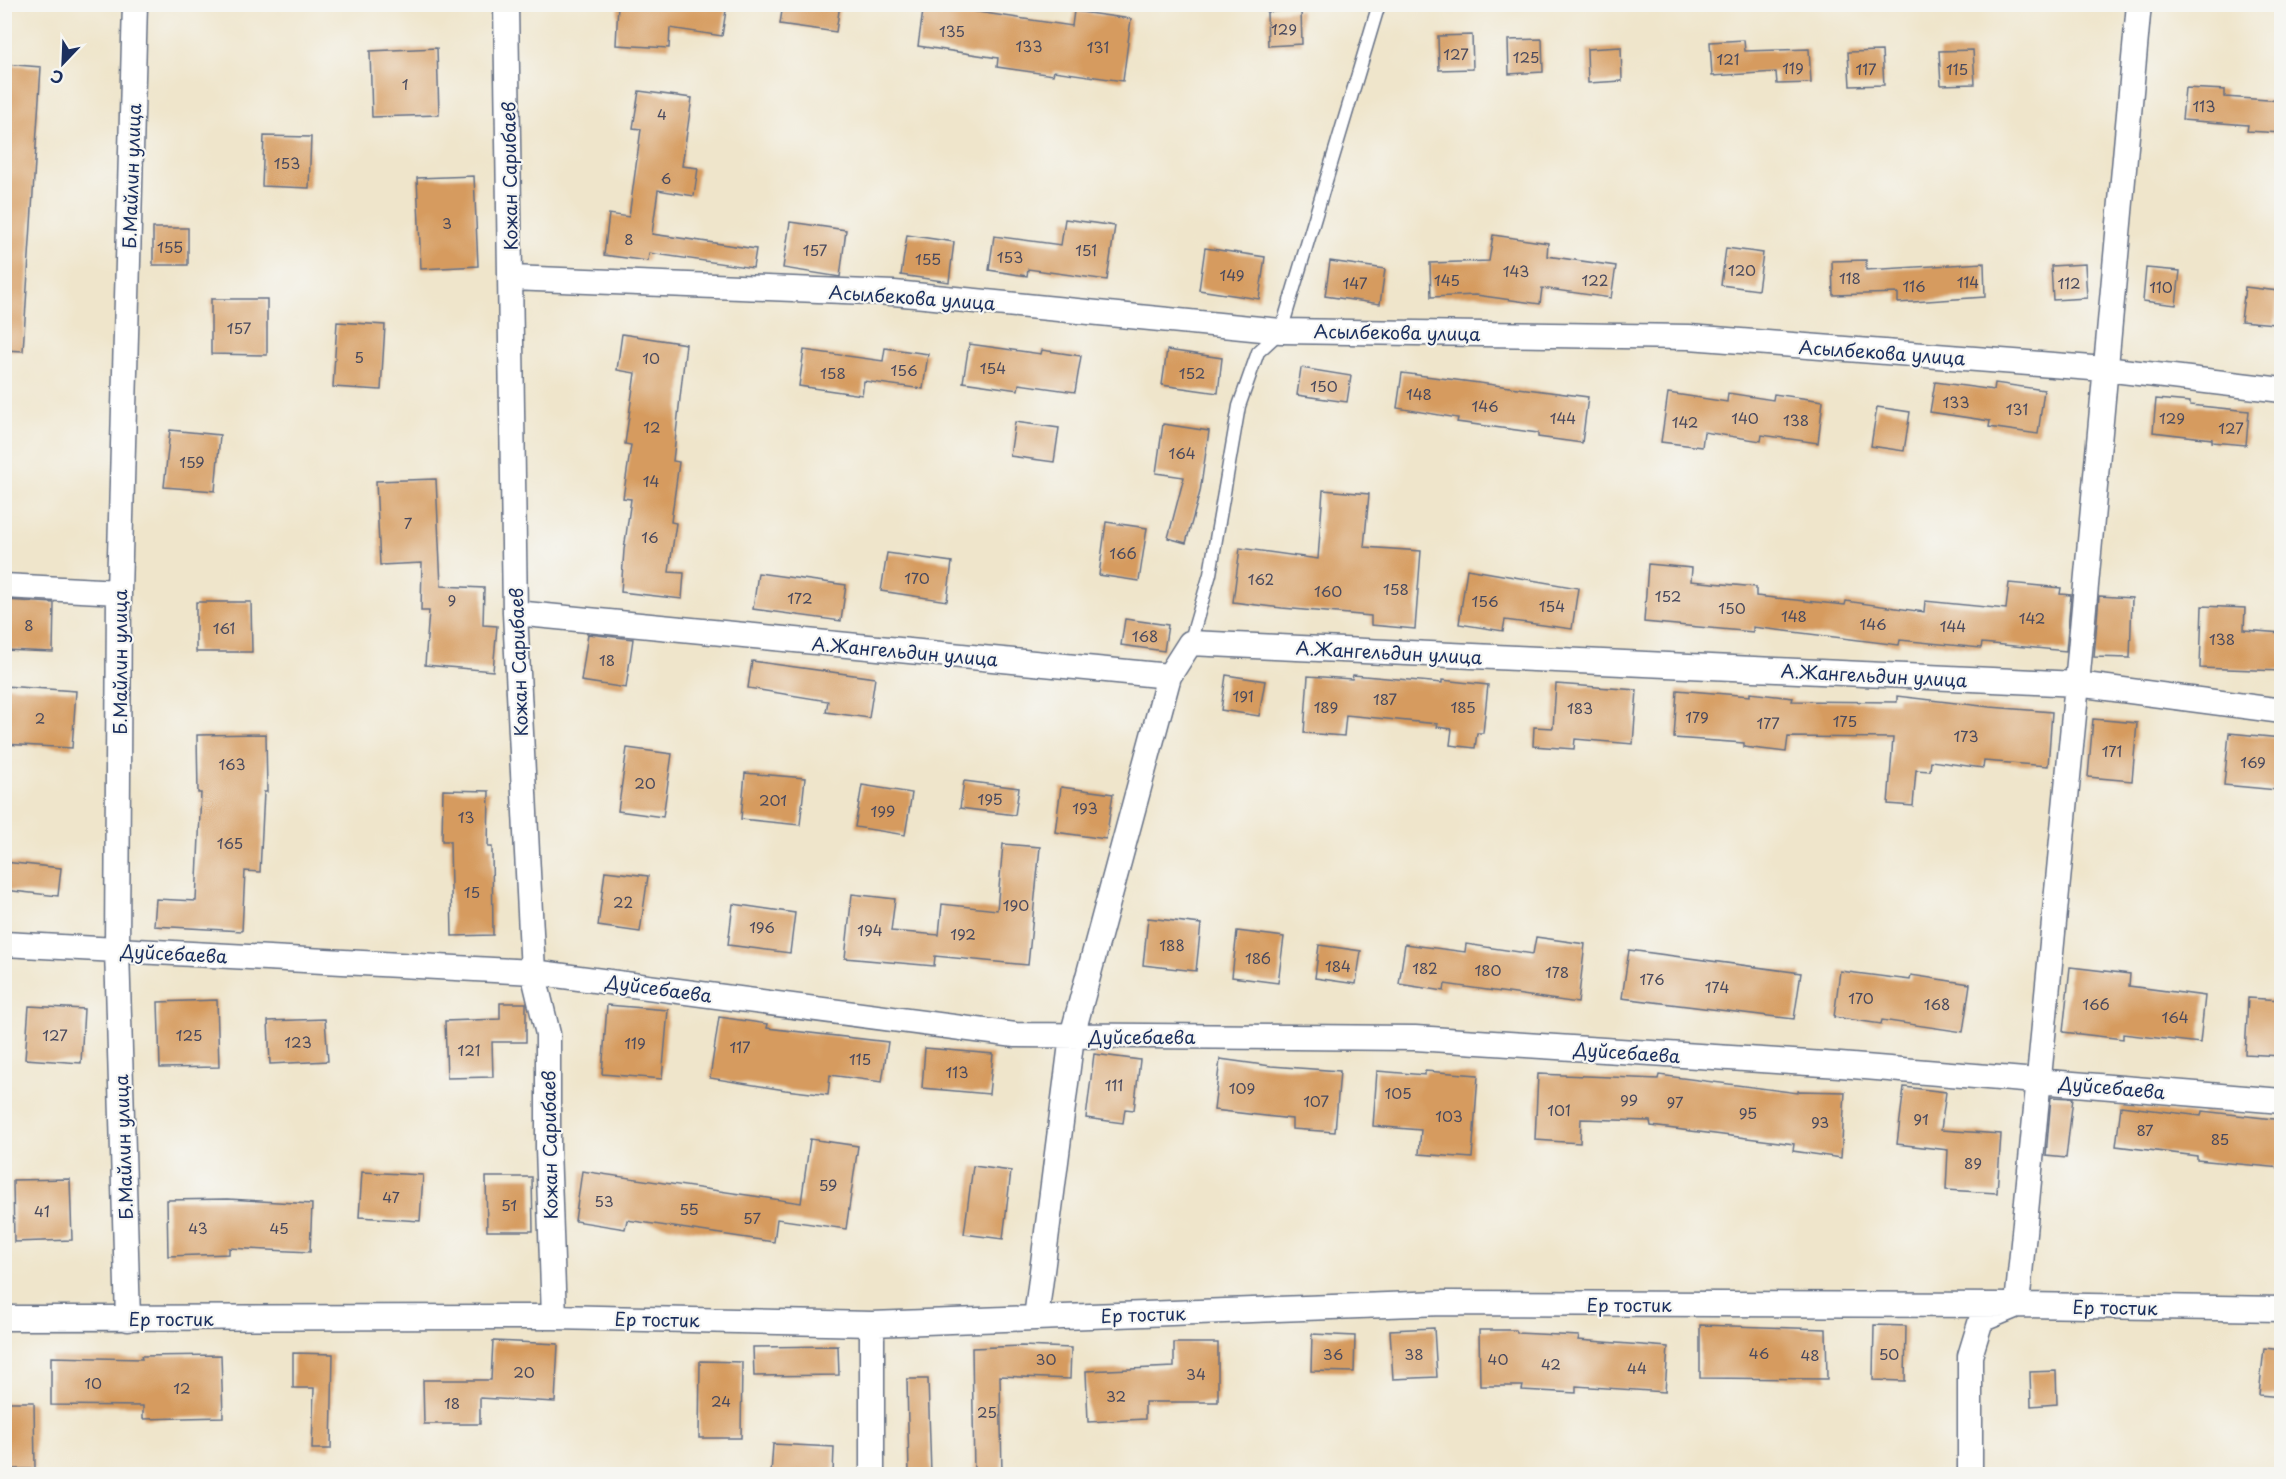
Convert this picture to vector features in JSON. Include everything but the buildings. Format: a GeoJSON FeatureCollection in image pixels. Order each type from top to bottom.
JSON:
{"type":"FeatureCollection","features":[{"type":"Feature","properties":{"kind":"street","name":"Б.Майлин улица"},"geometry":{"type":"LineString","coordinates":[[128,1319],[117,950],[119,592],[135,4]]}},
{"type":"Feature","properties":{"kind":"street","name":"Кожан Сарибаев"},"geometry":{"type":"LineString","coordinates":[[506,4],[512,278],[515,613],[533,972],[548,1034],[548,1148],[554,1317]]}},
{"type":"Feature","properties":{"kind":"street"},"geometry":{"type":"LineString","coordinates":[[1970,1474],[1970,1356],[1981,1320],[2017,1305],[2139,4]]}},
{"type":"Feature","properties":{"kind":"street","name":"Асылбекова улица"},"geometry":{"type":"LineString","coordinates":[[512,278],[894,293],[1281,331],[1689,337],[2105,369],[2282,390]]}},
{"type":"Feature","properties":{"kind":"street"},"geometry":{"type":"LineString","coordinates":[[4,586],[119,592]]}},
{"type":"Feature","properties":{"kind":"street","name":"А.Жангельдин улица"},"geometry":{"type":"LineString","coordinates":[[515,613],[1169,676]]}},
{"type":"Feature","properties":{"kind":"street"},"geometry":{"type":"LineString","coordinates":[[1036,1318],[1072,1036],[1169,676],[1190,643]]}},
{"type":"Feature","properties":{"kind":"street","name":"А.Жангельдин улица"},"geometry":{"type":"LineString","coordinates":[[1190,643],[2077,684],[2282,711]]}},
{"type":"Feature","properties":{"kind":"street","name":"Дуйсебаева"},"geometry":{"type":"LineString","coordinates":[[4,944],[533,972],[1015,1035],[1415,1038],[1840,1065],[2282,1101]]}},
{"type":"Feature","properties":{"kind":"street","name":"Ер тостик"},"geometry":{"type":"LineString","coordinates":[[4,1318],[554,1317],[872,1324],[1442,1303],[2017,1305],[2282,1309]]}},
{"type":"Feature","properties":{"kind":"street"},"geometry":{"type":"LineString","coordinates":[[872,1324],[872,1474]]}},
{"type":"Feature","properties":{"kind":"lane"},"geometry":{"type":"LineString","coordinates":[[1190,643],[1210,574],[1239,406],[1258,352],[1281,331],[1379,4]]}}]}
